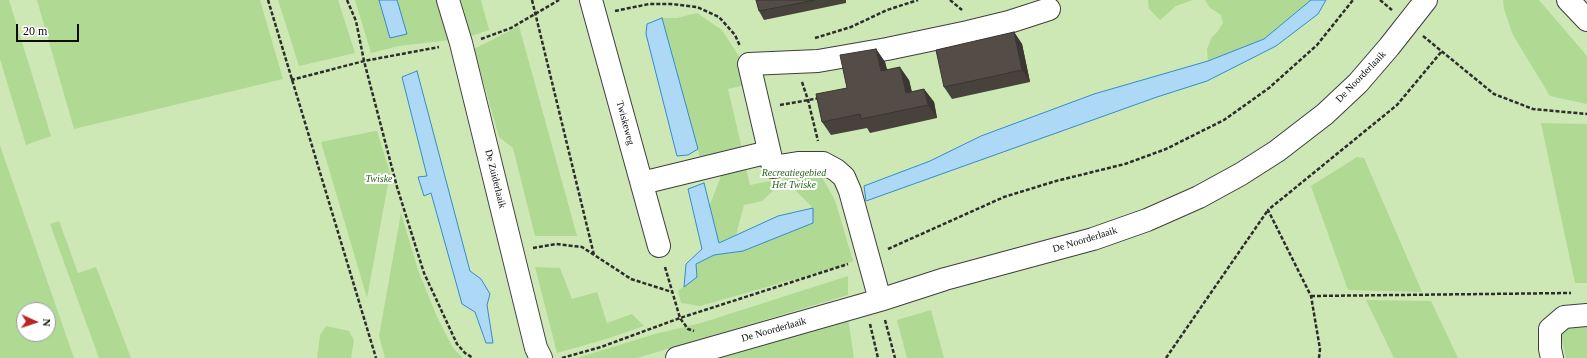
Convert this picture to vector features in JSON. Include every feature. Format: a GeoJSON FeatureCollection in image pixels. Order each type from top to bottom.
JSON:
{"type":"FeatureCollection","features":[{"type":"Feature","properties":{"kind":"street","name":"De Zuiderlaaik"},"geometry":{"type":"LineString","coordinates":[[448,0],[461,43],[536,348],[541,358]]}},
{"type":"Feature","properties":{"kind":"street","name":"De Noorderlaaik"},"geometry":{"type":"LineString","coordinates":[[677,358],[872,302],[945,279],[1092,239],[1147,220],[1199,197],[1241,174],[1277,151],[1319,119],[1358,83],[1394,42],[1426,0]]}},
{"type":"Feature","properties":{"kind":"street"},"geometry":{"type":"LineString","coordinates":[[1568,0],[1587,20]]}},
{"type":"Feature","properties":{"kind":"street","name":"Twiskeweg"},"geometry":{"type":"LineString","coordinates":[[593,8],[659,246]]}},
{"type":"Feature","properties":{"kind":"street"},"geometry":{"type":"LineString","coordinates":[[872,302],[868,258],[850,191],[844,178],[836,170],[823,163],[798,163],[773,167],[749,64],[818,60],[902,45],[1009,22],[1050,10]]}},
{"type":"Feature","properties":{"kind":"street"},"geometry":{"type":"LineString","coordinates":[[642,183],[770,152]]}},
{"type":"Feature","properties":{"kind":"street"},"geometry":{"type":"LineString","coordinates":[[1552,358],[1550,349],[1550,329],[1564,317],[1587,315]]}},
{"type":"Feature","properties":{"kind":"path"},"geometry":{"type":"LineString","coordinates":[[268,0],[376,358]]}},
{"type":"Feature","properties":{"kind":"path"},"geometry":{"type":"LineString","coordinates":[[347,0],[356,21],[364,61],[397,187],[424,273],[457,344],[465,353],[473,358]]}},
{"type":"Feature","properties":{"kind":"path"},"geometry":{"type":"LineString","coordinates":[[532,0],[594,255]]}},
{"type":"Feature","properties":{"kind":"path"},"geometry":{"type":"LineString","coordinates":[[292,80],[364,61],[488,37],[511,28],[559,0]]}},
{"type":"Feature","properties":{"kind":"path"},"geometry":{"type":"LineString","coordinates":[[823,163],[808,100],[796,62],[797,52],[803,43],[851,27],[887,10],[918,0]]}},
{"type":"Feature","properties":{"kind":"path"},"geometry":{"type":"LineString","coordinates":[[561,358],[601,347],[680,318],[868,258],[1004,197],[1056,181],[1125,164],[1166,149],[1224,120],[1270,88],[1317,45],[1354,0]]}},
{"type":"Feature","properties":{"kind":"path"},"geometry":{"type":"LineString","coordinates":[[593,8],[649,4],[671,4],[697,7],[719,17],[735,35],[749,64]]}},
{"type":"Feature","properties":{"kind":"path"},"geometry":{"type":"LineString","coordinates":[[1166,358],[1268,210],[1397,105],[1442,51],[1494,94],[1533,109],[1587,114]]}},
{"type":"Feature","properties":{"kind":"path"},"geometry":{"type":"LineString","coordinates":[[759,108],[822,98]]}},
{"type":"Feature","properties":{"kind":"path"},"geometry":{"type":"LineString","coordinates":[[1268,210],[1311,296],[1320,349],[1319,358]]}},
{"type":"Feature","properties":{"kind":"path"},"geometry":{"type":"LineString","coordinates":[[512,251],[556,244],[582,247],[631,279],[672,292]]}},
{"type":"Feature","properties":{"kind":"path"},"geometry":{"type":"LineString","coordinates":[[659,246],[680,318],[688,329]]}},
{"type":"Feature","properties":{"kind":"path"},"geometry":{"type":"LineString","coordinates":[[1311,296],[1571,293]]}},
{"type":"Feature","properties":{"kind":"path"},"geometry":{"type":"LineString","coordinates":[[872,302],[878,358]]}},
{"type":"Feature","properties":{"kind":"path"},"geometry":{"type":"LineString","coordinates":[[872,302],[894,358]]}},
{"type":"Feature","properties":{"kind":"green space","name":"Twiske"},"geometry":{"type":"Polygon","coordinates":[[[0,0],[1587,0],[1587,358],[0,358],[0,0]]]}},
{"type":"Feature","properties":{"kind":"green space"},"geometry":{"type":"Polygon","coordinates":[[[0,0],[9,0],[51,136],[26,145],[0,59],[0,0]]]}},
{"type":"Feature","properties":{"kind":"green space"},"geometry":{"type":"Polygon","coordinates":[[[37,0],[260,0],[283,79],[74,129],[37,0]]]}},
{"type":"Feature","properties":{"kind":"green space"},"geometry":{"type":"Polygon","coordinates":[[[278,0],[338,0],[355,53],[299,66],[278,0]]]}},
{"type":"Feature","properties":{"kind":"green space"},"geometry":{"type":"Polygon","coordinates":[[[355,0],[439,0],[450,40],[399,46],[371,53],[355,0]]]}},
{"type":"Feature","properties":{"kind":"green space"},"geometry":{"type":"Polygon","coordinates":[[[461,0],[481,0],[489,30],[471,36],[461,0]]]}},
{"type":"Feature","properties":{"kind":"green space"},"geometry":{"type":"Polygon","coordinates":[[[1148,0],[1193,0],[1176,6],[1160,20],[1149,9],[1148,0]]]}},
{"type":"Feature","properties":{"kind":"green space"},"geometry":{"type":"Polygon","coordinates":[[[1205,0],[1311,0],[1264,39],[1208,61],[1207,49],[1212,37],[1223,23],[1221,15],[1209,7],[1205,0]]]}},
{"type":"Feature","properties":{"kind":"green space"},"geometry":{"type":"Polygon","coordinates":[[[1503,0],[1539,0],[1587,56],[1587,104],[1550,96],[1513,35],[1504,9],[1503,0]]]}},
{"type":"Feature","properties":{"kind":"green space"},"geometry":{"type":"Polygon","coordinates":[[[697,13],[722,30],[740,58],[745,85],[728,89],[743,153],[701,161],[662,18],[677,18],[697,13]]]}},
{"type":"Feature","properties":{"kind":"green space"},"geometry":{"type":"Polygon","coordinates":[[[519,26],[577,236],[535,236],[513,148],[499,137],[474,49],[519,26]]]}},
{"type":"Feature","properties":{"kind":"green space"},"geometry":{"type":"Polygon","coordinates":[[[1541,123],[1587,124],[1587,283],[1575,283],[1541,123]]]}},
{"type":"Feature","properties":{"kind":"green space"},"geometry":{"type":"Polygon","coordinates":[[[377,131],[390,173],[367,298],[321,142],[377,131]]]}},
{"type":"Feature","properties":{"kind":"green space"},"geometry":{"type":"Polygon","coordinates":[[[0,145],[55,302],[16,302],[16,342],[56,342],[56,306],[74,358],[0,358],[0,145]]]}},
{"type":"Feature","properties":{"kind":"green space"},"geometry":{"type":"Polygon","coordinates":[[[1357,157],[1364,158],[1422,292],[1348,290],[1311,186],[1357,157]]]}},
{"type":"Feature","properties":{"kind":"green space"},"geometry":{"type":"Polygon","coordinates":[[[745,164],[750,185],[770,181],[774,190],[762,201],[744,205],[736,235],[718,243],[709,207],[724,168],[745,164]]]}},
{"type":"Feature","properties":{"kind":"green space","name":"Recreatiegebied Het Twiske"},"geometry":{"type":"Polygon","coordinates":[[[807,172],[819,172],[835,200],[853,261],[844,265],[700,306],[681,303],[678,291],[697,277],[696,264],[714,255],[743,251],[813,223],[813,208],[782,177],[807,172]]]}},
{"type":"Feature","properties":{"kind":"green space"},"geometry":{"type":"Polygon","coordinates":[[[401,213],[418,270],[437,317],[453,348],[463,358],[385,358],[379,336],[401,213]]]}},
{"type":"Feature","properties":{"kind":"green space"},"geometry":{"type":"Polygon","coordinates":[[[59,221],[78,273],[96,267],[131,358],[99,358],[50,224],[59,221]]]}},
{"type":"Feature","properties":{"kind":"green space"},"geometry":{"type":"Polygon","coordinates":[[[535,267],[560,268],[572,299],[597,292],[607,323],[632,314],[644,326],[557,353],[535,267]]]}},
{"type":"Feature","properties":{"kind":"green space"},"geometry":{"type":"Polygon","coordinates":[[[848,276],[848,295],[637,358],[577,358],[655,334],[701,323],[848,276]]]}},
{"type":"Feature","properties":{"kind":"green space"},"geometry":{"type":"Polygon","coordinates":[[[1366,300],[1431,301],[1458,358],[1394,358],[1366,300]]]}},
{"type":"Feature","properties":{"kind":"green space"},"geometry":{"type":"Polygon","coordinates":[[[931,310],[944,358],[907,358],[897,320],[931,310]]]}},
{"type":"Feature","properties":{"kind":"green space"},"geometry":{"type":"Polygon","coordinates":[[[848,318],[854,358],[715,358],[848,318]]]}},
{"type":"Feature","properties":{"kind":"green space"},"geometry":{"type":"Polygon","coordinates":[[[1587,320],[1587,358],[1566,358],[1561,336],[1569,321],[1587,320]]]}},
{"type":"Feature","properties":{"kind":"green space"},"geometry":{"type":"Polygon","coordinates":[[[326,326],[349,331],[354,340],[351,358],[317,358],[320,335],[326,326]]]}},
{"type":"Feature","properties":{"kind":"water"},"geometry":{"type":"Polygon","coordinates":[[[379,0],[397,0],[407,34],[390,38],[379,0]]]}},
{"type":"Feature","properties":{"kind":"water"},"geometry":{"type":"Polygon","coordinates":[[[1311,0],[1326,0],[1318,14],[1276,46],[1207,81],[1157,97],[866,201],[864,186],[930,161],[981,136],[1094,94],[1208,61],[1264,39],[1311,0]]]}},
{"type":"Feature","properties":{"kind":"water"},"geometry":{"type":"Polygon","coordinates":[[[662,18],[698,149],[688,155],[677,156],[646,34],[647,24],[662,18]]]}},
{"type":"Feature","properties":{"kind":"water"},"geometry":{"type":"Polygon","coordinates":[[[417,71],[470,271],[481,279],[490,294],[487,305],[493,343],[486,343],[475,312],[462,304],[431,193],[424,196],[418,177],[427,176],[402,77],[417,71]]]}},
{"type":"Feature","properties":{"kind":"water"},"geometry":{"type":"Polygon","coordinates":[[[704,183],[719,243],[778,216],[813,208],[813,223],[743,251],[714,255],[696,264],[697,277],[684,287],[686,264],[702,249],[688,189],[704,183]]]}},
{"type":"Feature","properties":{"kind":"building"},"geometry":{"type":"Polygon","coordinates":[[[756,0],[815,0],[759,11],[756,0]]]}},
{"type":"Feature","properties":{"kind":"building"},"geometry":{"type":"Polygon","coordinates":[[[1014,32],[1022,70],[944,87],[936,50],[1014,32]]]}},
{"type":"Feature","properties":{"kind":"building"},"geometry":{"type":"Polygon","coordinates":[[[876,49],[881,71],[900,67],[906,93],[924,89],[928,105],[861,119],[860,114],[822,122],[816,94],[847,88],[840,55],[876,49]]]}}]}
